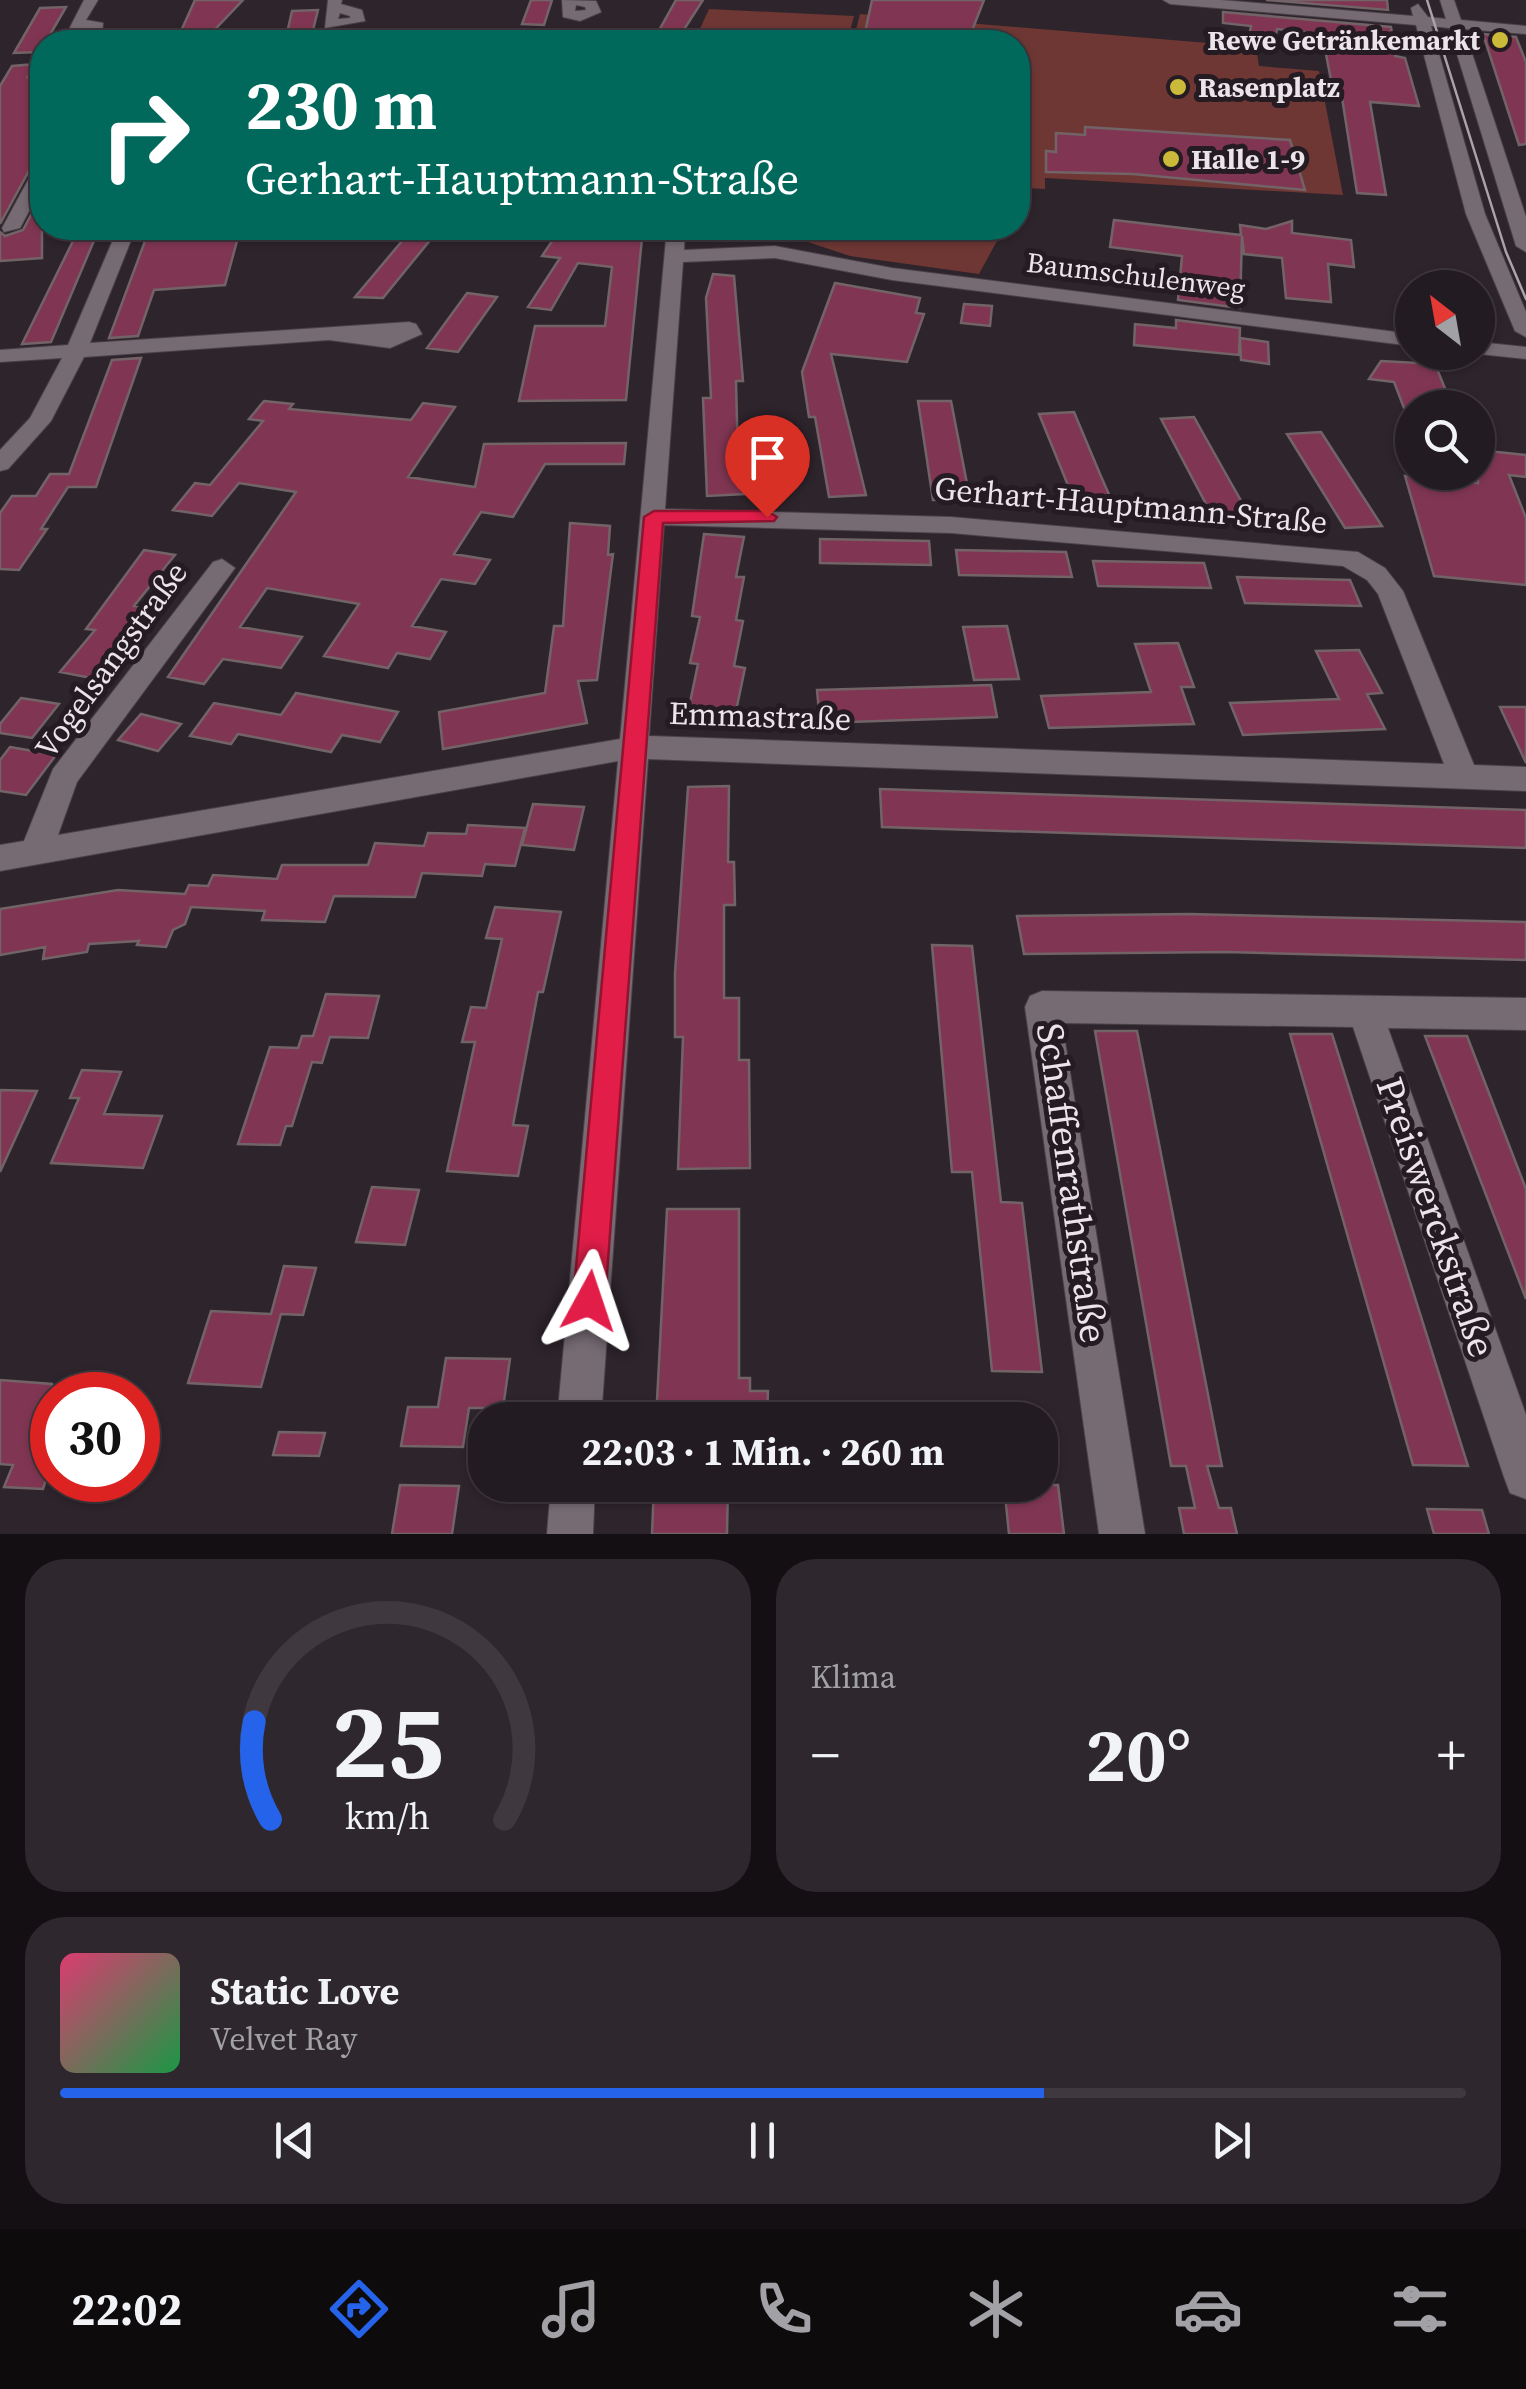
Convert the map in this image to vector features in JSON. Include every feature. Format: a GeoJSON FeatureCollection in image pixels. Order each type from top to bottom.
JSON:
{"type":"FeatureCollection","features":[{"type":"Feature","properties":{"kind":"street"},"geometry":{"type":"LineString","coordinates":[[78,22],[90,0]]}},
{"type":"Feature","properties":{"kind":"street"},"geometry":{"type":"LineString","coordinates":[[1170,0],[1526,30]]}},
{"type":"Feature","properties":{"kind":"street"},"geometry":{"type":"LineString","coordinates":[[1416,0],[1484,235],[1504,292],[1526,331]]}},
{"type":"Feature","properties":{"kind":"street"},"geometry":{"type":"LineString","coordinates":[[1447,0],[1525,241],[1484,235]]}},
{"type":"Feature","properties":{"kind":"street"},"geometry":{"type":"LineString","coordinates":[[6,228],[30,190]]}},
{"type":"Feature","properties":{"kind":"street"},"geometry":{"type":"LineString","coordinates":[[0,464],[40,421],[77,350],[122,240]]}},
{"type":"Feature","properties":{"kind":"street"},"geometry":{"type":"LineString","coordinates":[[581,1402],[675,240]]}},
{"type":"Feature","properties":{"kind":"street","name":"Baumschulenweg"},"geometry":{"type":"LineString","coordinates":[[674,256],[775,252],[892,274],[1395,338]]}},
{"type":"Feature","properties":{"kind":"street"},"geometry":{"type":"LineString","coordinates":[[0,356],[336,335]]}},
{"type":"Feature","properties":{"kind":"street"},"geometry":{"type":"LineString","coordinates":[[1495,350],[1526,353]]}},
{"type":"Feature","properties":{"kind":"street","name":"Gerhart-Hauptmann-Straße"},"geometry":{"type":"LineString","coordinates":[[654,517],[951,525],[1349,558],[1376,574],[1390,592],[1464,777]]}},
{"type":"Feature","properties":{"kind":"street","name":"Vogelsangstraße"},"geometry":{"type":"LineString","coordinates":[[36,851],[64,777],[222,568]]}},
{"type":"Feature","properties":{"kind":"street","name":"Emmastraße"},"geometry":{"type":"LineString","coordinates":[[0,858],[636,747],[1526,778]]}},
{"type":"Feature","properties":{"kind":"street","name":"Schaffenrathstraße"},"geometry":{"type":"LineString","coordinates":[[1122,1534],[1042,1007],[1366,1015],[1526,1014]]}},
{"type":"Feature","properties":{"kind":"street","name":"Preiswerckstraße"},"geometry":{"type":"LineString","coordinates":[[1366,1015],[1526,1477]]}},
{"type":"Feature","properties":{"kind":"street"},"geometry":{"type":"LineString","coordinates":[[570,1534],[573,1502]]}},
{"type":"Feature","properties":{"kind":"shaded area"},"geometry":{"type":"Polygon","coordinates":[[[709,9],[854,16],[850,30],[699,30],[709,9]]]}},
{"type":"Feature","properties":{"kind":"shaded area"},"geometry":{"type":"Polygon","coordinates":[[[860,14],[1256,47],[1259,66],[1319,71],[1343,195],[1045,178],[1045,189],[1030,188],[1030,30],[856,30],[860,14]]]}},
{"type":"Feature","properties":{"kind":"shaded area"},"geometry":{"type":"Polygon","coordinates":[[[802,240],[997,240],[979,274],[850,256],[802,240]]]}},
{"type":"Feature","properties":{"kind":"building"},"geometry":{"type":"Polygon","coordinates":[[[195,0],[243,0],[214,30],[181,30],[195,0]]]}},
{"type":"Feature","properties":{"kind":"building"},"geometry":{"type":"Polygon","coordinates":[[[531,0],[552,0],[544,25],[522,24],[531,0]]]}},
{"type":"Feature","properties":{"kind":"building"},"geometry":{"type":"Polygon","coordinates":[[[676,0],[703,0],[684,30],[659,30],[676,0]]]}},
{"type":"Feature","properties":{"kind":"building"},"geometry":{"type":"Polygon","coordinates":[[[872,0],[984,0],[972,30],[866,30],[872,0]]]}},
{"type":"Feature","properties":{"kind":"building"},"geometry":{"type":"Polygon","coordinates":[[[1266,0],[1387,0],[1388,10],[1266,0]]]}},
{"type":"Feature","properties":{"kind":"building"},"geometry":{"type":"Polygon","coordinates":[[[66,7],[53,30],[30,30],[30,52],[14,53],[40,8],[66,7]]]}},
{"type":"Feature","properties":{"kind":"building"},"geometry":{"type":"Polygon","coordinates":[[[318,10],[313,30],[288,30],[292,11],[318,10]]]}},
{"type":"Feature","properties":{"kind":"building"},"geometry":{"type":"Polygon","coordinates":[[[1223,12],[1391,27],[1395,56],[1405,58],[1419,106],[1370,102],[1386,195],[1357,193],[1340,85],[1332,85],[1322,34],[1277,29],[1274,45],[1248,42],[1251,26],[1223,23],[1223,12]]]}},
{"type":"Feature","properties":{"kind":"building"},"geometry":{"type":"Polygon","coordinates":[[[1483,34],[1516,37],[1526,62],[1526,144],[1519,145],[1483,34]]]}},
{"type":"Feature","properties":{"kind":"building"},"geometry":{"type":"Polygon","coordinates":[[[30,64],[30,169],[0,224],[0,86],[12,66],[30,64]]]}},
{"type":"Feature","properties":{"kind":"building","name":"Halle 1-9"},"geometry":{"type":"Polygon","coordinates":[[[1085,127],[1290,140],[1305,190],[1133,174],[1046,172],[1046,151],[1056,152],[1056,133],[1085,135],[1085,127]]]}},
{"type":"Feature","properties":{"kind":"building"},"geometry":{"type":"Polygon","coordinates":[[[30,217],[30,240],[42,240],[42,258],[0,261],[0,232],[5,236],[23,230],[30,217]]]}},
{"type":"Feature","properties":{"kind":"building"},"geometry":{"type":"Polygon","coordinates":[[[1114,220],[1241,235],[1240,225],[1266,229],[1292,221],[1292,233],[1351,240],[1354,267],[1328,264],[1331,302],[1286,298],[1282,258],[1244,254],[1242,236],[1240,308],[1178,300],[1182,256],[1110,247],[1114,220]]]}},
{"type":"Feature","properties":{"kind":"building"},"geometry":{"type":"Polygon","coordinates":[[[74,240],[94,240],[51,342],[22,344],[74,240]]]}},
{"type":"Feature","properties":{"kind":"building"},"geometry":{"type":"Polygon","coordinates":[[[145,240],[237,240],[225,285],[154,290],[138,336],[109,338],[145,240]]]}},
{"type":"Feature","properties":{"kind":"building"},"geometry":{"type":"Polygon","coordinates":[[[403,240],[430,240],[383,298],[355,297],[403,240]]]}},
{"type":"Feature","properties":{"kind":"building"},"geometry":{"type":"Polygon","coordinates":[[[553,240],[642,240],[626,400],[519,401],[535,326],[605,326],[612,267],[578,263],[551,310],[528,307],[560,258],[542,256],[553,240]]]}},
{"type":"Feature","properties":{"kind":"building"},"geometry":{"type":"Polygon","coordinates":[[[713,274],[734,276],[743,381],[736,381],[738,460],[745,494],[707,496],[703,398],[711,398],[706,298],[713,274]]]}},
{"type":"Feature","properties":{"kind":"building"},"geometry":{"type":"Polygon","coordinates":[[[835,283],[920,298],[916,313],[924,314],[907,362],[831,354],[866,495],[829,497],[815,417],[809,417],[802,372],[835,283]]]}},
{"type":"Feature","properties":{"kind":"building"},"geometry":{"type":"Polygon","coordinates":[[[467,293],[497,297],[458,352],[427,348],[467,293]]]}},
{"type":"Feature","properties":{"kind":"building"},"geometry":{"type":"Polygon","coordinates":[[[964,304],[992,306],[990,326],[961,323],[964,304]]]}},
{"type":"Feature","properties":{"kind":"building"},"geometry":{"type":"Polygon","coordinates":[[[1176,320],[1240,328],[1239,355],[1134,345],[1135,324],[1176,328],[1176,320]]]}},
{"type":"Feature","properties":{"kind":"building"},"geometry":{"type":"Polygon","coordinates":[[[1240,338],[1268,342],[1269,364],[1241,360],[1240,338]]]}},
{"type":"Feature","properties":{"kind":"building"},"geometry":{"type":"Polygon","coordinates":[[[141,358],[96,487],[68,487],[41,529],[47,529],[19,570],[0,569],[0,513],[12,496],[36,496],[50,474],[69,474],[112,360],[141,358]]]}},
{"type":"Feature","properties":{"kind":"building"},"geometry":{"type":"Polygon","coordinates":[[[1381,361],[1395,362],[1395,370],[1437,370],[1446,390],[1397,390],[1394,382],[1369,379],[1381,361]]]}},
{"type":"Feature","properties":{"kind":"building"},"geometry":{"type":"Polygon","coordinates":[[[264,401],[293,404],[289,409],[411,420],[423,403],[455,407],[408,477],[475,487],[484,444],[626,443],[624,464],[545,464],[513,517],[481,512],[454,554],[490,560],[475,584],[441,579],[412,626],[446,632],[430,659],[397,653],[388,668],[324,656],[359,604],[267,588],[240,627],[302,637],[281,668],[223,659],[204,684],[168,677],[296,492],[239,483],[212,516],[173,510],[195,483],[210,485],[263,421],[249,419],[264,401]]]}},
{"type":"Feature","properties":{"kind":"building"},"geometry":{"type":"Polygon","coordinates":[[[918,401],[951,401],[970,499],[933,500],[918,401]]]}},
{"type":"Feature","properties":{"kind":"building"},"geometry":{"type":"Polygon","coordinates":[[[1074,412],[1115,508],[1078,510],[1039,414],[1074,412]]]}},
{"type":"Feature","properties":{"kind":"building"},"geometry":{"type":"Polygon","coordinates":[[[1194,417],[1251,518],[1215,521],[1161,419],[1194,417]]]}},
{"type":"Feature","properties":{"kind":"building"},"geometry":{"type":"Polygon","coordinates":[[[1321,432],[1382,526],[1345,528],[1287,434],[1321,432]]]}},
{"type":"Feature","properties":{"kind":"building"},"geometry":{"type":"Polygon","coordinates":[[[1495,452],[1526,455],[1526,477],[1509,475],[1526,518],[1526,585],[1434,576],[1409,490],[1495,490],[1495,452]]]}},
{"type":"Feature","properties":{"kind":"building"},"geometry":{"type":"Polygon","coordinates":[[[570,523],[610,526],[608,555],[613,554],[597,680],[578,681],[587,723],[443,749],[439,712],[545,693],[554,626],[563,626],[570,523]]]}},
{"type":"Feature","properties":{"kind":"building"},"geometry":{"type":"Polygon","coordinates":[[[704,534],[744,537],[736,577],[744,577],[736,620],[743,621],[734,666],[745,668],[735,716],[688,712],[698,664],[690,663],[700,617],[692,616],[704,534]]]}},
{"type":"Feature","properties":{"kind":"building"},"geometry":{"type":"Polygon","coordinates":[[[820,539],[929,541],[931,565],[820,563],[820,539]]]}},
{"type":"Feature","properties":{"kind":"building"},"geometry":{"type":"Polygon","coordinates":[[[144,550],[175,555],[134,606],[157,610],[101,680],[60,672],[95,630],[86,629],[144,550]]]}},
{"type":"Feature","properties":{"kind":"building"},"geometry":{"type":"Polygon","coordinates":[[[956,550],[1066,552],[1072,577],[959,575],[956,550]]]}},
{"type":"Feature","properties":{"kind":"building"},"geometry":{"type":"Polygon","coordinates":[[[1093,561],[1204,563],[1211,588],[1098,586],[1093,561]]]}},
{"type":"Feature","properties":{"kind":"building"},"geometry":{"type":"Polygon","coordinates":[[[1237,577],[1350,580],[1361,606],[1245,603],[1237,577]]]}},
{"type":"Feature","properties":{"kind":"building"},"geometry":{"type":"Polygon","coordinates":[[[1007,626],[1019,679],[974,680],[963,627],[1007,626]]]}},
{"type":"Feature","properties":{"kind":"building"},"geometry":{"type":"Polygon","coordinates":[[[1178,643],[1194,687],[1181,687],[1194,724],[1049,728],[1041,696],[1151,692],[1135,644],[1178,643]]]}},
{"type":"Feature","properties":{"kind":"building"},"geometry":{"type":"Polygon","coordinates":[[[1359,650],[1382,693],[1367,694],[1385,729],[1243,735],[1230,703],[1339,699],[1316,651],[1359,650]]]}},
{"type":"Feature","properties":{"kind":"building"},"geometry":{"type":"Polygon","coordinates":[[[991,685],[997,717],[820,723],[817,690],[991,685]]]}},
{"type":"Feature","properties":{"kind":"building"},"geometry":{"type":"Polygon","coordinates":[[[296,693],[398,712],[380,742],[342,735],[331,752],[238,734],[231,744],[190,736],[214,703],[281,715],[296,693]]]}},
{"type":"Feature","properties":{"kind":"building"},"geometry":{"type":"Polygon","coordinates":[[[21,698],[59,704],[32,738],[0,733],[0,724],[21,698]]]}},
{"type":"Feature","properties":{"kind":"building"},"geometry":{"type":"Polygon","coordinates":[[[1500,707],[1526,707],[1526,763],[1500,707]]]}},
{"type":"Feature","properties":{"kind":"building"},"geometry":{"type":"Polygon","coordinates":[[[141,714],[181,724],[158,751],[118,740],[141,714]]]}},
{"type":"Feature","properties":{"kind":"building"},"geometry":{"type":"Polygon","coordinates":[[[10,747],[56,755],[26,795],[0,791],[0,760],[10,747]]]}},
{"type":"Feature","properties":{"kind":"building"},"geometry":{"type":"Polygon","coordinates":[[[729,786],[728,862],[734,862],[735,905],[724,905],[724,998],[739,998],[739,1060],[749,1060],[750,1168],[678,1169],[683,1037],[675,1037],[675,973],[688,787],[729,786]]]}},
{"type":"Feature","properties":{"kind":"building"},"geometry":{"type":"Polygon","coordinates":[[[880,789],[1526,810],[1526,848],[882,827],[880,789]]]}},
{"type":"Feature","properties":{"kind":"building"},"geometry":{"type":"Polygon","coordinates":[[[533,804],[584,807],[574,850],[522,845],[533,804]]]}},
{"type":"Feature","properties":{"kind":"building"},"geometry":{"type":"Polygon","coordinates":[[[468,825],[525,828],[515,866],[485,864],[482,876],[422,873],[415,897],[334,896],[325,922],[262,920],[265,911],[191,907],[185,924],[173,930],[166,947],[137,945],[139,941],[89,944],[87,952],[43,959],[45,947],[0,955],[0,909],[118,890],[185,894],[189,885],[208,886],[213,875],[277,879],[282,865],[368,865],[375,843],[424,846],[428,833],[466,834],[468,825]]]}},
{"type":"Feature","properties":{"kind":"building"},"geometry":{"type":"Polygon","coordinates":[[[495,907],[561,912],[543,992],[538,992],[513,1125],[528,1126],[518,1176],[447,1171],[475,1042],[462,1042],[471,1007],[486,1008],[502,939],[486,938],[495,907]]]}},
{"type":"Feature","properties":{"kind":"building"},"geometry":{"type":"Polygon","coordinates":[[[1189,914],[1526,922],[1526,960],[1226,952],[1024,954],[1017,916],[1189,914]]]}},
{"type":"Feature","properties":{"kind":"building"},"geometry":{"type":"Polygon","coordinates":[[[932,945],[972,946],[1001,1202],[1022,1203],[1042,1372],[992,1371],[972,1172],[952,1172],[932,945]]]}},
{"type":"Feature","properties":{"kind":"building"},"geometry":{"type":"Polygon","coordinates":[[[326,994],[379,996],[368,1038],[330,1037],[322,1063],[312,1062],[292,1126],[286,1126],[280,1145],[238,1144],[270,1047],[298,1048],[302,1036],[313,1036],[326,994]]]}},
{"type":"Feature","properties":{"kind":"building"},"geometry":{"type":"Polygon","coordinates":[[[1095,1031],[1137,1031],[1222,1466],[1207,1466],[1219,1508],[1231,1508],[1237,1534],[1184,1534],[1179,1508],[1195,1508],[1186,1466],[1171,1466],[1095,1031]]]}},
{"type":"Feature","properties":{"kind":"building"},"geometry":{"type":"Polygon","coordinates":[[[1290,1034],[1332,1034],[1468,1466],[1413,1465],[1290,1034]]]}},
{"type":"Feature","properties":{"kind":"building"},"geometry":{"type":"Polygon","coordinates":[[[1425,1036],[1467,1036],[1526,1189],[1526,1299],[1425,1036]]]}},
{"type":"Feature","properties":{"kind":"building"},"geometry":{"type":"Polygon","coordinates":[[[82,1070],[121,1072],[104,1114],[162,1116],[143,1168],[51,1163],[79,1098],[70,1098],[82,1070]]]}},
{"type":"Feature","properties":{"kind":"building"},"geometry":{"type":"Polygon","coordinates":[[[0,1090],[37,1091],[0,1172],[0,1090]]]}},
{"type":"Feature","properties":{"kind":"building"},"geometry":{"type":"Polygon","coordinates":[[[372,1187],[419,1190],[405,1245],[356,1242],[372,1187]]]}},
{"type":"Feature","properties":{"kind":"building"},"geometry":{"type":"Polygon","coordinates":[[[667,1209],[739,1209],[739,1378],[750,1378],[750,1391],[768,1391],[768,1402],[657,1402],[667,1209]]]}},
{"type":"Feature","properties":{"kind":"building"},"geometry":{"type":"Polygon","coordinates":[[[284,1266],[316,1268],[303,1315],[281,1314],[261,1387],[188,1383],[211,1311],[271,1314],[284,1266]]]}},
{"type":"Feature","properties":{"kind":"building"},"geometry":{"type":"Polygon","coordinates":[[[446,1358],[510,1359],[504,1402],[468,1402],[463,1447],[401,1446],[408,1407],[438,1407],[446,1358]]]}},
{"type":"Feature","properties":{"kind":"building"},"geometry":{"type":"Polygon","coordinates":[[[0,1380],[30,1382],[30,1488],[4,1487],[13,1465],[0,1464],[0,1380]]]}},
{"type":"Feature","properties":{"kind":"building"},"geometry":{"type":"Polygon","coordinates":[[[279,1432],[325,1433],[319,1456],[273,1455],[279,1432]]]}},
{"type":"Feature","properties":{"kind":"building"},"geometry":{"type":"Polygon","coordinates":[[[400,1485],[459,1486],[452,1534],[392,1534],[400,1485]]]}},
{"type":"Feature","properties":{"kind":"building"},"geometry":{"type":"Polygon","coordinates":[[[1058,1485],[1064,1534],[1009,1534],[1006,1502],[1058,1502],[1058,1485]]]}},
{"type":"Feature","properties":{"kind":"building"},"geometry":{"type":"Polygon","coordinates":[[[653,1502],[728,1502],[727,1534],[652,1534],[653,1502]]]}},
{"type":"Feature","properties":{"kind":"building"},"geometry":{"type":"Polygon","coordinates":[[[1427,1509],[1482,1510],[1489,1534],[1434,1534],[1427,1509]]]}},
{"type":"Feature","properties":{"kind":"tram line"},"geometry":{"type":"LineString","coordinates":[[1427,0],[1506,252],[1526,299]]}},
{"type":"Feature","properties":{"kind":"place","name":"Rewe Getränkemarkt"},"geometry":{"type":"Point","coordinates":[1500,40]}},
{"type":"Feature","properties":{"kind":"place","name":"Rasenplatz"},"geometry":{"type":"Point","coordinates":[1178,87]}},
{"type":"Feature","properties":{"kind":"place","name":"Halle 1-9"},"geometry":{"type":"Point","coordinates":[1171,159]}},
{"type":"Feature","properties":{"kind":"route"},"geometry":{"type":"LineString","coordinates":[[589,1301],[654,517],[767,517]]}}]}
